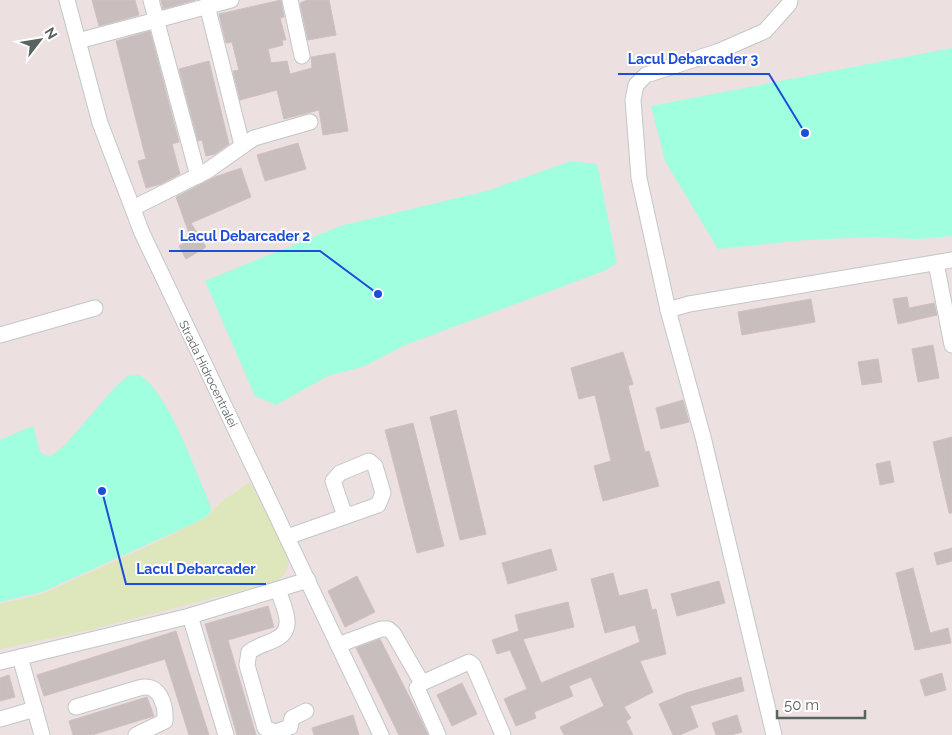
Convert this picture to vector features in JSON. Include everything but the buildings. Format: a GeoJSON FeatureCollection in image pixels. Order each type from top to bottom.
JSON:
{"type":"FeatureCollection","features":[{"type":"Feature","properties":{"kind":"street","name":"Strada Hidrocentralei"},"geometry":{"type":"LineString","coordinates":[[67,0],[100,122],[132,208],[192,341],[382,735]]}},
{"type":"Feature","properties":{"kind":"street"},"geometry":{"type":"LineString","coordinates":[[151,0],[198,176]]}},
{"type":"Feature","properties":{"kind":"street"},"geometry":{"type":"LineString","coordinates":[[78,41],[231,0]]}},
{"type":"Feature","properties":{"kind":"street"},"geometry":{"type":"LineString","coordinates":[[290,0],[302,56]]}},
{"type":"Feature","properties":{"kind":"street"},"geometry":{"type":"LineString","coordinates":[[774,735],[703,437],[668,310],[639,178],[634,100],[636,85],[646,75],[716,52],[765,31],[790,0]]}},
{"type":"Feature","properties":{"kind":"street"},"geometry":{"type":"LineString","coordinates":[[207,5],[242,145]]}},
{"type":"Feature","properties":{"kind":"street"},"geometry":{"type":"LineString","coordinates":[[132,208],[198,176],[232,155],[242,145],[254,138],[310,122]]}},
{"type":"Feature","properties":{"kind":"street"},"geometry":{"type":"LineString","coordinates":[[668,310],[699,302],[952,260]]}},
{"type":"Feature","properties":{"kind":"street"},"geometry":{"type":"LineString","coordinates":[[936,263],[952,345]]}},
{"type":"Feature","properties":{"kind":"street"},"geometry":{"type":"LineString","coordinates":[[0,335],[95,308]]}},
{"type":"Feature","properties":{"kind":"street"},"geometry":{"type":"LineString","coordinates":[[287,537],[346,516]]}},
{"type":"Feature","properties":{"kind":"street"},"geometry":{"type":"LineString","coordinates":[[0,662],[190,616],[308,580]]}},
{"type":"Feature","properties":{"kind":"street"},"geometry":{"type":"LineString","coordinates":[[278,590],[288,625],[286,632],[281,637],[249,652],[247,665],[265,728],[275,732],[290,727],[292,718],[306,711]]}},
{"type":"Feature","properties":{"kind":"street"},"geometry":{"type":"LineString","coordinates":[[190,616],[226,735]]}},
{"type":"Feature","properties":{"kind":"street"},"geometry":{"type":"LineString","coordinates":[[338,645],[381,629],[388,629],[393,633],[422,683]]}},
{"type":"Feature","properties":{"kind":"street"},"geometry":{"type":"LineString","coordinates":[[20,657],[42,735]]}},
{"type":"Feature","properties":{"kind":"street"},"geometry":{"type":"LineString","coordinates":[[438,735],[418,694],[417,688],[422,683],[469,662],[474,666],[503,735]]}},
{"type":"Feature","properties":{"kind":"street"},"geometry":{"type":"LineString","coordinates":[[76,707],[148,685],[154,687],[158,691],[165,721],[136,735]]}},
{"type":"Feature","properties":{"kind":"street"},"geometry":{"type":"LineString","coordinates":[[0,720],[35,709]]}},
{"type":"Feature","properties":{"kind":"shaded area"},"geometry":{"type":"Polygon","coordinates":[[[952,48],[952,236],[918,239],[871,237],[806,240],[718,249],[665,161],[651,106],[952,48]]]}},
{"type":"Feature","properties":{"kind":"shaded area"},"geometry":{"type":"Polygon","coordinates":[[[571,161],[597,164],[617,263],[604,271],[405,345],[365,366],[328,376],[276,405],[255,396],[205,281],[340,226],[487,191],[571,161]]]}},
{"type":"Feature","properties":{"kind":"shaded area"},"geometry":{"type":"Polygon","coordinates":[[[139,375],[150,384],[171,415],[189,453],[210,504],[211,511],[206,517],[186,527],[42,592],[0,602],[0,440],[33,426],[40,451],[44,455],[51,456],[66,444],[115,387],[128,376],[139,375]]]}},
{"type":"Feature","properties":{"kind":"shaded area"},"geometry":{"type":"Polygon","coordinates":[[[250,482],[287,554],[287,569],[278,581],[89,630],[0,649],[0,604],[42,594],[151,545],[207,517],[221,502],[250,482]]]}},
{"type":"Feature","properties":{"kind":"place","name":"Lacul Debarcader 3"},"geometry":{"type":"Point","coordinates":[805,133]}},
{"type":"Feature","properties":{"kind":"place","name":"Lacul Debarcader 2"},"geometry":{"type":"Point","coordinates":[378,294]}},
{"type":"Feature","properties":{"kind":"place","name":"Lacul Debarcader"},"geometry":{"type":"Point","coordinates":[102,491]}}]}
